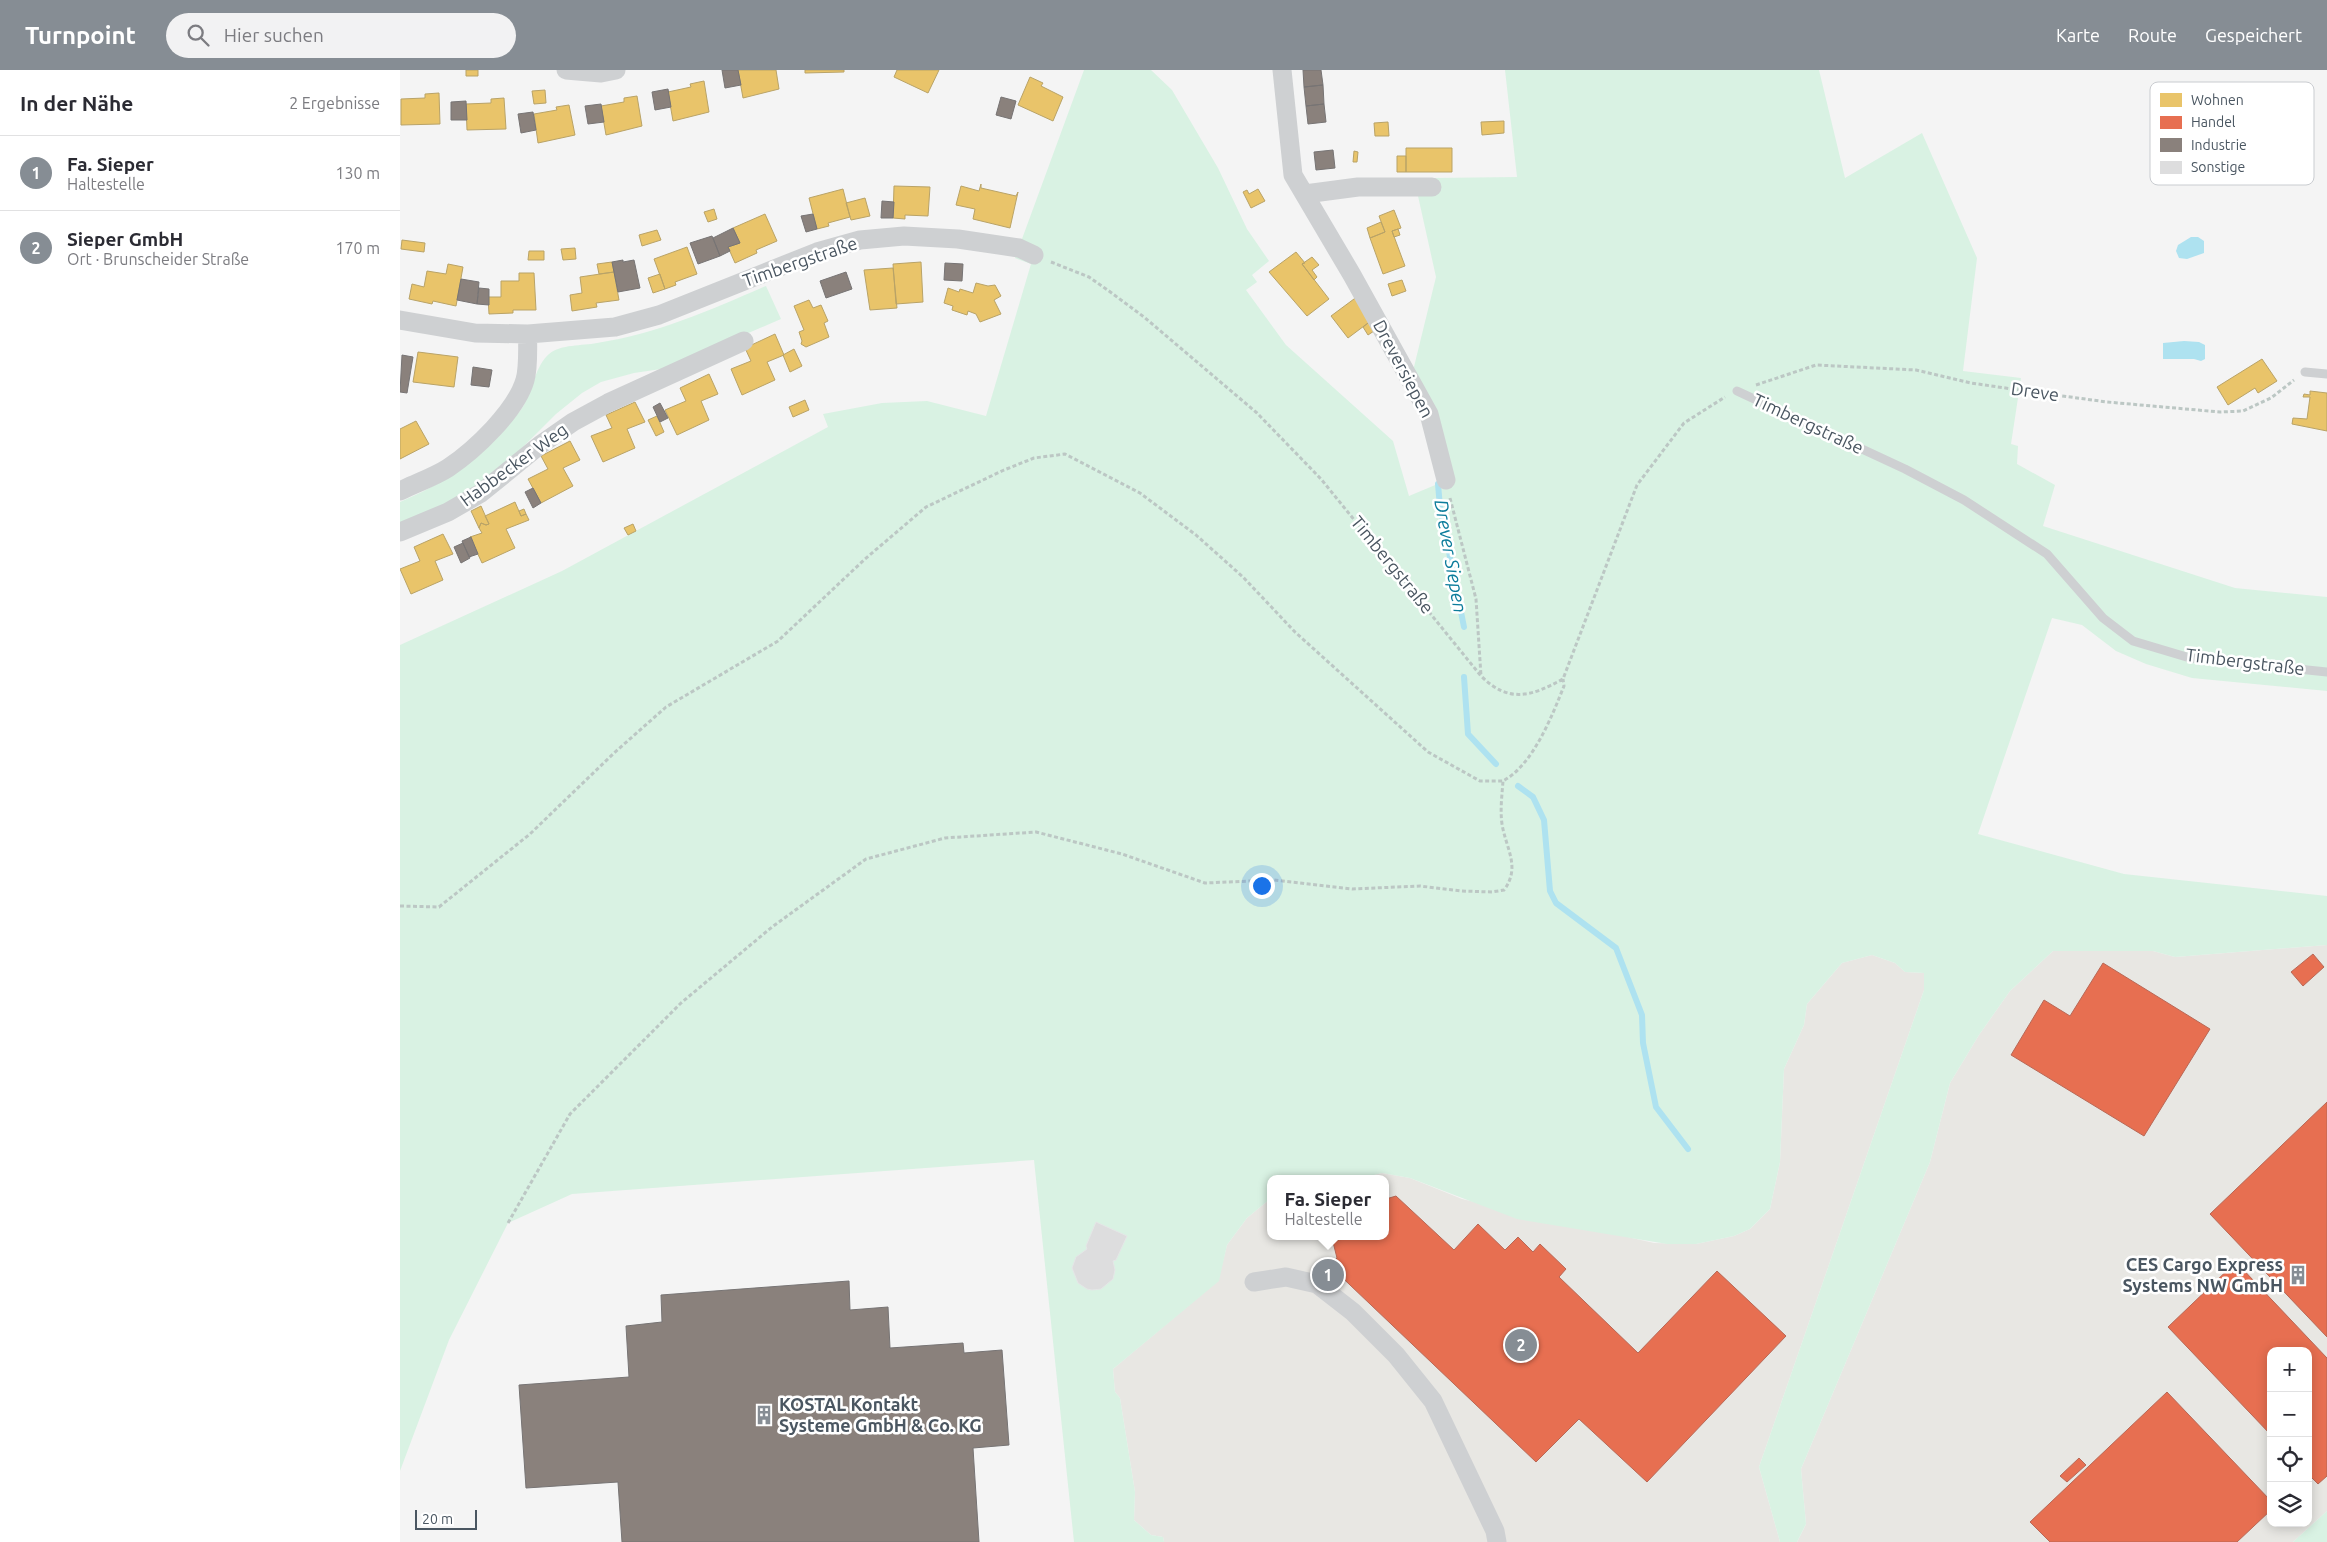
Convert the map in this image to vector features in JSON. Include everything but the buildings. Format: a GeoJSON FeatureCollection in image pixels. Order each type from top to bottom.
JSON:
{"type":"FeatureCollection","features":[{"type":"Feature","properties":{"kind":"street"},"geometry":{"type":"LineString","coordinates":[[566,70],[601,73],[616,70]]}},
{"type":"Feature","properties":{"kind":"street","name":"Dreversiepen"},"geometry":{"type":"LineString","coordinates":[[1282,70],[1293,175],[1429,414],[1446,480]]}},
{"type":"Feature","properties":{"kind":"street"},"geometry":{"type":"LineString","coordinates":[[1305,194],[1358,187],[1432,187]]}},
{"type":"Feature","properties":{"kind":"street","name":"Timbergstraße"},"geometry":{"type":"LineString","coordinates":[[400,320],[475,333],[528,334],[615,327],[659,315],[817,252],[860,240],[904,236],[958,239],[1019,248],[1034,255]]}},
{"type":"Feature","properties":{"kind":"street","name":"Habbecker Weg"},"geometry":{"type":"LineString","coordinates":[[400,491],[447,469],[466,455],[509,409],[521,391],[526,377],[528,334]]}},
{"type":"Feature","properties":{"kind":"street","name":"Habbecker Weg"},"geometry":{"type":"LineString","coordinates":[[400,532],[448,512],[481,493],[540,445],[573,422],[608,403],[744,341]]}},
{"type":"Feature","properties":{"kind":"street"},"geometry":{"type":"LineString","coordinates":[[1254,1282],[1286,1277],[1317,1284],[1354,1312],[1396,1354],[1433,1401],[1495,1531],[1497,1542]]}},
{"type":"Feature","properties":{"kind":"lane"},"geometry":{"type":"LineString","coordinates":[[2305,372],[2327,374]]}},
{"type":"Feature","properties":{"kind":"lane","name":"Timbergstraße"},"geometry":{"type":"LineString","coordinates":[[1737,391],[1905,469],[1964,500],[2047,554],[2103,618],[2133,641],[2190,658],[2327,672]]}},
{"type":"Feature","properties":{"kind":"path","name":"Timbergstraße"},"geometry":{"type":"LineString","coordinates":[[1034,255],[1089,277],[1109,291],[1144,317],[1257,413],[1321,479],[1491,686],[1515,696],[1542,690],[1563,679],[1637,485],[1684,423],[1714,402],[1737,391]]}},
{"type":"Feature","properties":{"kind":"path","name":"Dreve"},"geometry":{"type":"LineString","coordinates":[[1737,391],[1816,365],[1825,365],[1916,370],[1971,383],[2019,390],[2107,402],[2220,412],[2243,411],[2271,398],[2305,372]]}},
{"type":"Feature","properties":{"kind":"path"},"geometry":{"type":"LineString","coordinates":[[400,906],[439,907],[530,834],[614,753],[666,707],[778,641],[865,559],[926,506],[1034,458],[1065,454],[1140,492],[1196,535],[1243,577],[1295,632],[1428,752],[1480,781],[1503,781],[1521,767],[1547,727],[1564,686],[1563,679]]}},
{"type":"Feature","properties":{"kind":"path"},"geometry":{"type":"LineString","coordinates":[[1446,480],[1476,599],[1482,676]]}},
{"type":"Feature","properties":{"kind":"path"},"geometry":{"type":"LineString","coordinates":[[508,1223],[570,1114],[681,1003],[772,927],[866,859],[945,838],[1036,832],[1122,854],[1205,883],[1274,880],[1352,889],[1420,886],[1492,892],[1504,890],[1512,879],[1509,849],[1502,824],[1503,781]]}},
{"type":"Feature","properties":{"kind":"shaded area"},"geometry":{"type":"Polygon","coordinates":[[[2327,945],[2327,1511],[2312,1525],[2312,1347],[2267,1347],[2267,1527],[2309,1527],[2293,1542],[1797,1542],[1806,1524],[1801,1469],[1930,1162],[1950,1083],[1979,1035],[2010,991],[2053,951],[2153,951],[2175,957],[2327,945]]]}},
{"type":"Feature","properties":{"kind":"shaded area"},"geometry":{"type":"Polygon","coordinates":[[[1872,955],[1895,963],[1905,972],[1924,973],[1924,990],[1759,1467],[1780,1542],[1164,1542],[1163,1537],[1151,1535],[1134,1520],[1135,1492],[1120,1398],[1115,1392],[1113,1369],[1218,1281],[1227,1245],[1247,1218],[1267,1201],[1267,1240],[1389,1240],[1389,1175],[1374,1175],[1382,1173],[1410,1178],[1462,1199],[1654,1243],[1696,1244],[1734,1236],[1750,1229],[1770,1209],[1780,1162],[1784,1069],[1804,1025],[1807,1004],[1842,963],[1872,955]]]}},
{"type":"Feature","properties":{"kind":"green space"},"geometry":{"type":"Polygon","coordinates":[[[1084,70],[1151,70],[1172,90],[1218,168],[1247,229],[1269,261],[1252,275],[1257,282],[1246,290],[1286,345],[1393,441],[1409,496],[1440,483],[1411,379],[1436,277],[1418,196],[1432,178],[1517,177],[1505,70],[1819,70],[1845,178],[1922,133],[1977,258],[1963,371],[2021,378],[2011,444],[2018,446],[2017,464],[2055,485],[2043,526],[2235,588],[2327,597],[2327,691],[2192,678],[2146,664],[2116,651],[2082,625],[2052,618],[1978,834],[2124,874],[2327,896],[2327,945],[2175,957],[2153,951],[2053,951],[2010,991],[1979,1035],[1950,1083],[1930,1162],[1801,1469],[1806,1524],[1797,1542],[1780,1542],[1759,1467],[1924,990],[1924,973],[1905,972],[1895,963],[1872,955],[1842,963],[1807,1004],[1804,1025],[1784,1069],[1780,1162],[1770,1209],[1750,1229],[1734,1236],[1696,1244],[1667,1244],[1517,1219],[1410,1178],[1382,1173],[1374,1175],[1267,1175],[1267,1201],[1247,1218],[1227,1245],[1219,1281],[1113,1369],[1115,1392],[1120,1398],[1135,1492],[1134,1520],[1151,1535],[1163,1537],[1164,1542],[1074,1542],[1034,1160],[572,1194],[508,1223],[449,1340],[400,1471],[400,645],[562,571],[828,427],[823,414],[882,403],[927,401],[986,416],[1031,264],[1015,258],[1084,70]]]}},
{"type":"Feature","properties":{"kind":"green space"},"geometry":{"type":"Polygon","coordinates":[[[766,286],[781,319],[668,368],[634,373],[601,382],[582,393],[556,414],[520,450],[463,497],[400,525],[400,502],[445,480],[484,451],[496,439],[522,408],[541,364],[549,354],[559,348],[641,334],[704,312],[766,286]]]}},
{"type":"Feature","properties":{"kind":"green space"},"geometry":{"type":"Polygon","coordinates":[[[2327,1511],[2327,1542],[2293,1542],[2309,1527],[2312,1527],[2312,1525],[2327,1511]]]}},
{"type":"Feature","properties":{"kind":"water"},"geometry":{"type":"Polygon","coordinates":[[[2191,237],[2198,237],[2204,241],[2204,253],[2187,259],[2179,258],[2176,251],[2178,245],[2191,237]]]}},
{"type":"Feature","properties":{"kind":"water"},"geometry":{"type":"Polygon","coordinates":[[[2199,342],[2205,345],[2205,359],[2201,361],[2194,359],[2163,359],[2163,343],[2199,342]]]}},
{"type":"Feature","properties":{"kind":"waterway","name":"Drever Siepen"},"geometry":{"type":"LineString","coordinates":[[1438,484],[1440,507],[1464,627]]}},
{"type":"Feature","properties":{"kind":"waterway"},"geometry":{"type":"LineString","coordinates":[[1464,677],[1468,734],[1496,764]]}},
{"type":"Feature","properties":{"kind":"waterway","name":"Drever Siepen"},"geometry":{"type":"LineString","coordinates":[[1518,786],[1533,797],[1544,820],[1550,891],[1556,903],[1616,948],[1642,1015],[1643,1043],[1656,1107],[1688,1149]]}},
{"type":"Feature","properties":{"kind":"place","name":"Fa. Sieper"},"geometry":{"type":"Point","coordinates":[1328,1275]}},
{"type":"Feature","properties":{"kind":"place","name":"CES Cargo Express Systems NW GmbH"},"geometry":{"type":"Point","coordinates":[2298,1275]}},
{"type":"Feature","properties":{"kind":"place","name":"Sieper GmbH"},"geometry":{"type":"Point","coordinates":[1521,1345]}},
{"type":"Feature","properties":{"kind":"place","name":"KOSTAL Kontakt Systeme GmbH & Co. KG"},"geometry":{"type":"Point","coordinates":[764,1415]}}]}
